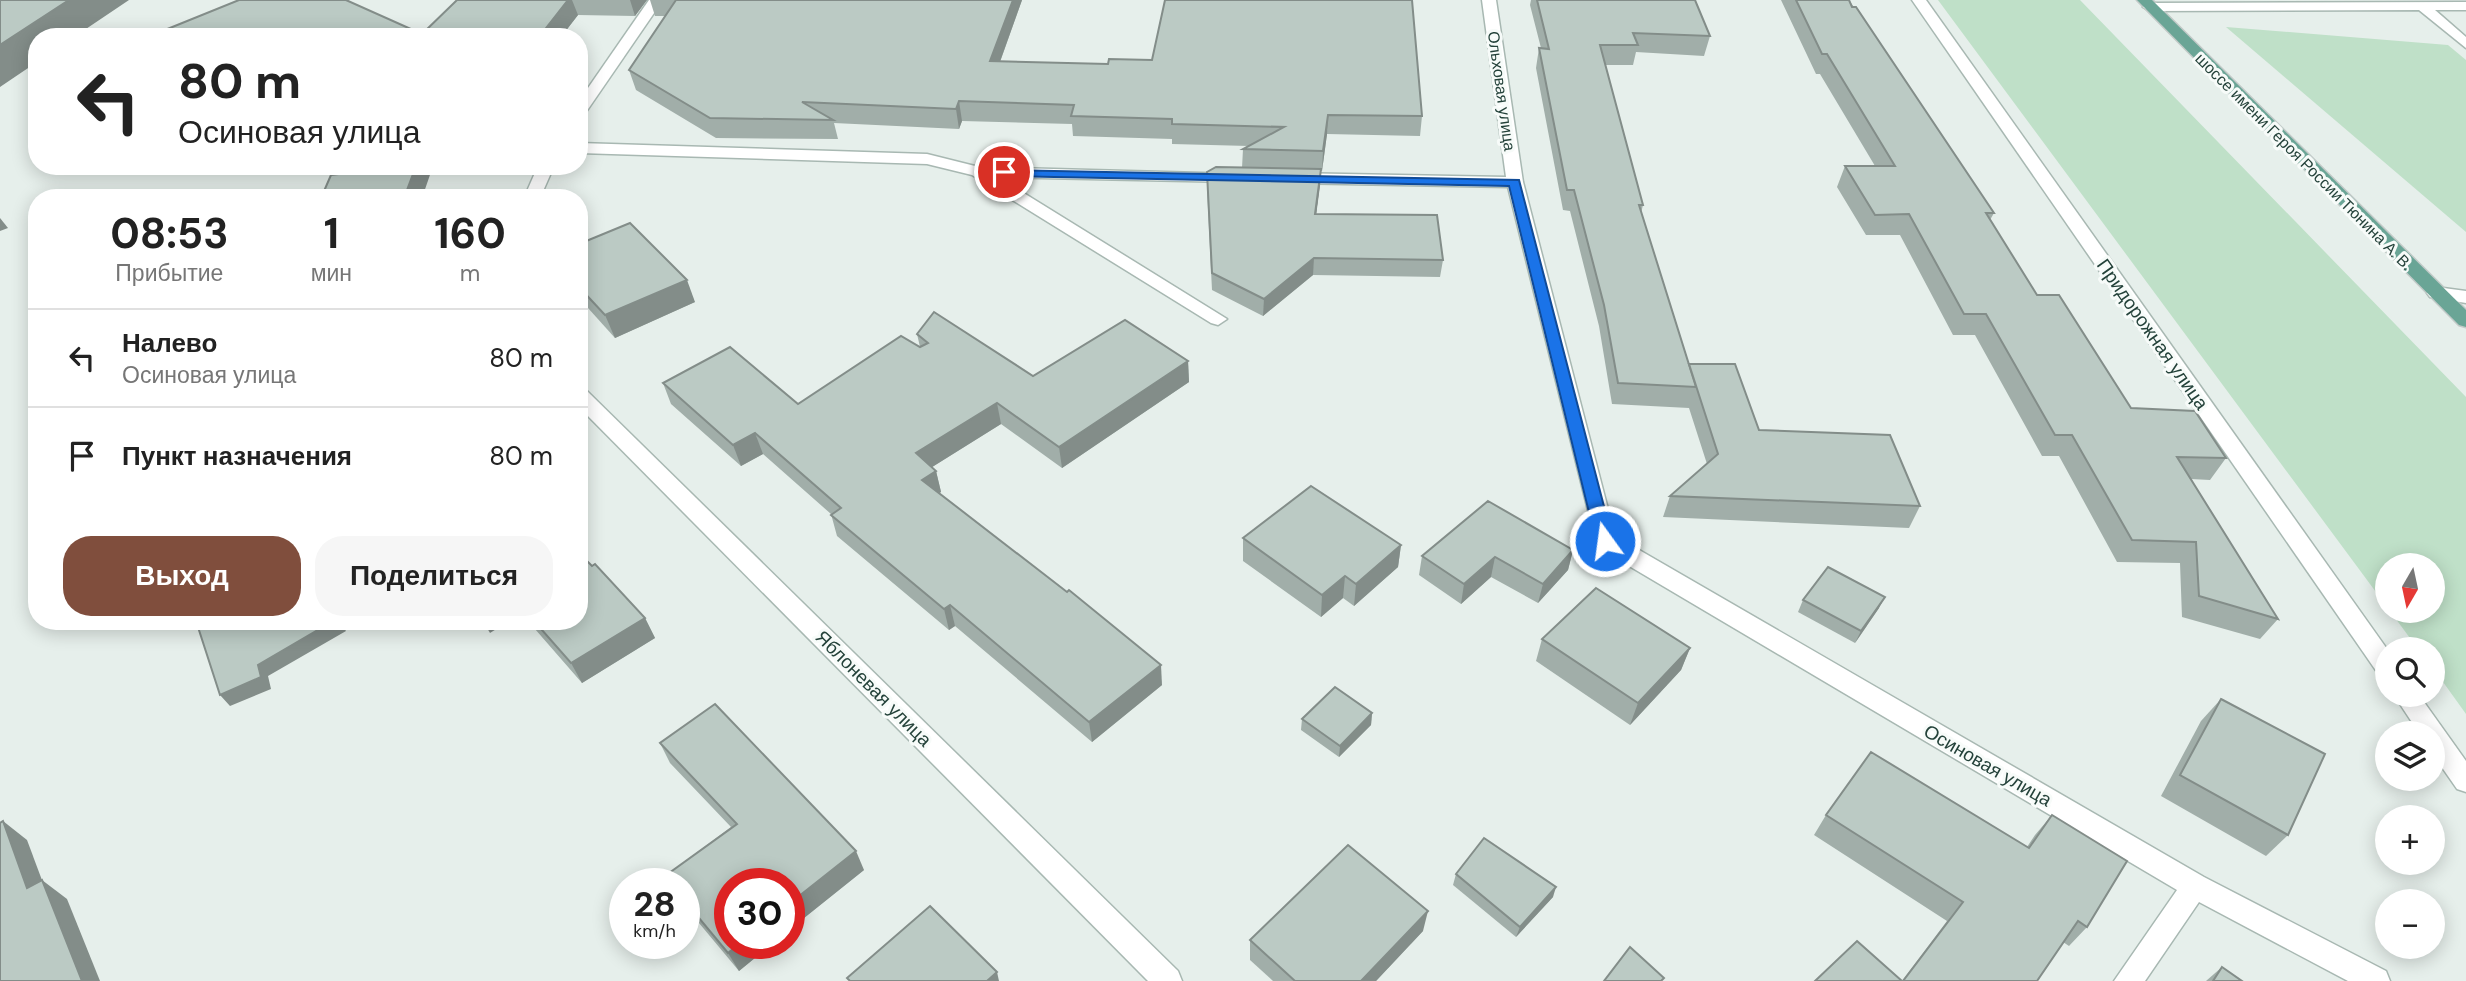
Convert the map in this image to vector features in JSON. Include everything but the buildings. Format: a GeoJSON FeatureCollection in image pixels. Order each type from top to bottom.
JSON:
{"type":"FeatureCollection","features":[{"type":"Feature","properties":{"kind":"main road","name":"шоссе имени Героя России Тюнина А. В."},"geometry":{"type":"LineString","coordinates":[[2147,3],[2466,321]]}},
{"type":"Feature","properties":{"kind":"street"},"geometry":{"type":"LineString","coordinates":[[588,99],[656,0]]}},
{"type":"Feature","properties":{"kind":"street","name":"Ольховая улица"},"geometry":{"type":"LineString","coordinates":[[1489,0],[1515,182],[1605,541]]}},
{"type":"Feature","properties":{"kind":"street","name":"Придорожная улица"},"geometry":{"type":"LineString","coordinates":[[1919,0],[2375,651]]}},
{"type":"Feature","properties":{"kind":"street"},"geometry":{"type":"LineString","coordinates":[[2147,3],[2466,6]]}},
{"type":"Feature","properties":{"kind":"street"},"geometry":{"type":"LineString","coordinates":[[2422,6],[2466,44]]}},
{"type":"Feature","properties":{"kind":"street"},"geometry":{"type":"LineString","coordinates":[[588,148],[927,159],[978,172],[1515,182]]}},
{"type":"Feature","properties":{"kind":"street"},"geometry":{"type":"LineString","coordinates":[[978,172],[1218,319]]}},
{"type":"Feature","properties":{"kind":"street"},"geometry":{"type":"LineString","coordinates":[[2437,293],[2466,297]]}},
{"type":"Feature","properties":{"kind":"street","name":"Яблоневая улица"},"geometry":{"type":"LineString","coordinates":[[588,404],[1168,981]]}},
{"type":"Feature","properties":{"kind":"street","name":"Осиновая улица"},"geometry":{"type":"LineString","coordinates":[[1605,541],[2195,886],[2376,981]]}},
{"type":"Feature","properties":{"kind":"street"},"geometry":{"type":"LineString","coordinates":[[2414,707],[2466,780]]}},
{"type":"Feature","properties":{"kind":"street"},"geometry":{"type":"LineString","coordinates":[[2128,981],[2195,886]]}},
{"type":"Feature","properties":{"kind":"green space"},"geometry":{"type":"Polygon","coordinates":[[[1938,0],[2080,0],[2466,397],[2466,714],[2445,685],[2445,637],[2409,637],[2399,623],[2445,623],[2445,553],[2375,553],[2375,591],[1938,0]]]}},
{"type":"Feature","properties":{"kind":"green space"},"geometry":{"type":"Polygon","coordinates":[[[2226,27],[2448,45],[2466,60],[2466,232],[2226,27]]]}},
{"type":"Feature","properties":{"kind":"route"},"geometry":{"type":"LineString","coordinates":[[1004,172],[1515,182],[1605,541]]}}]}
